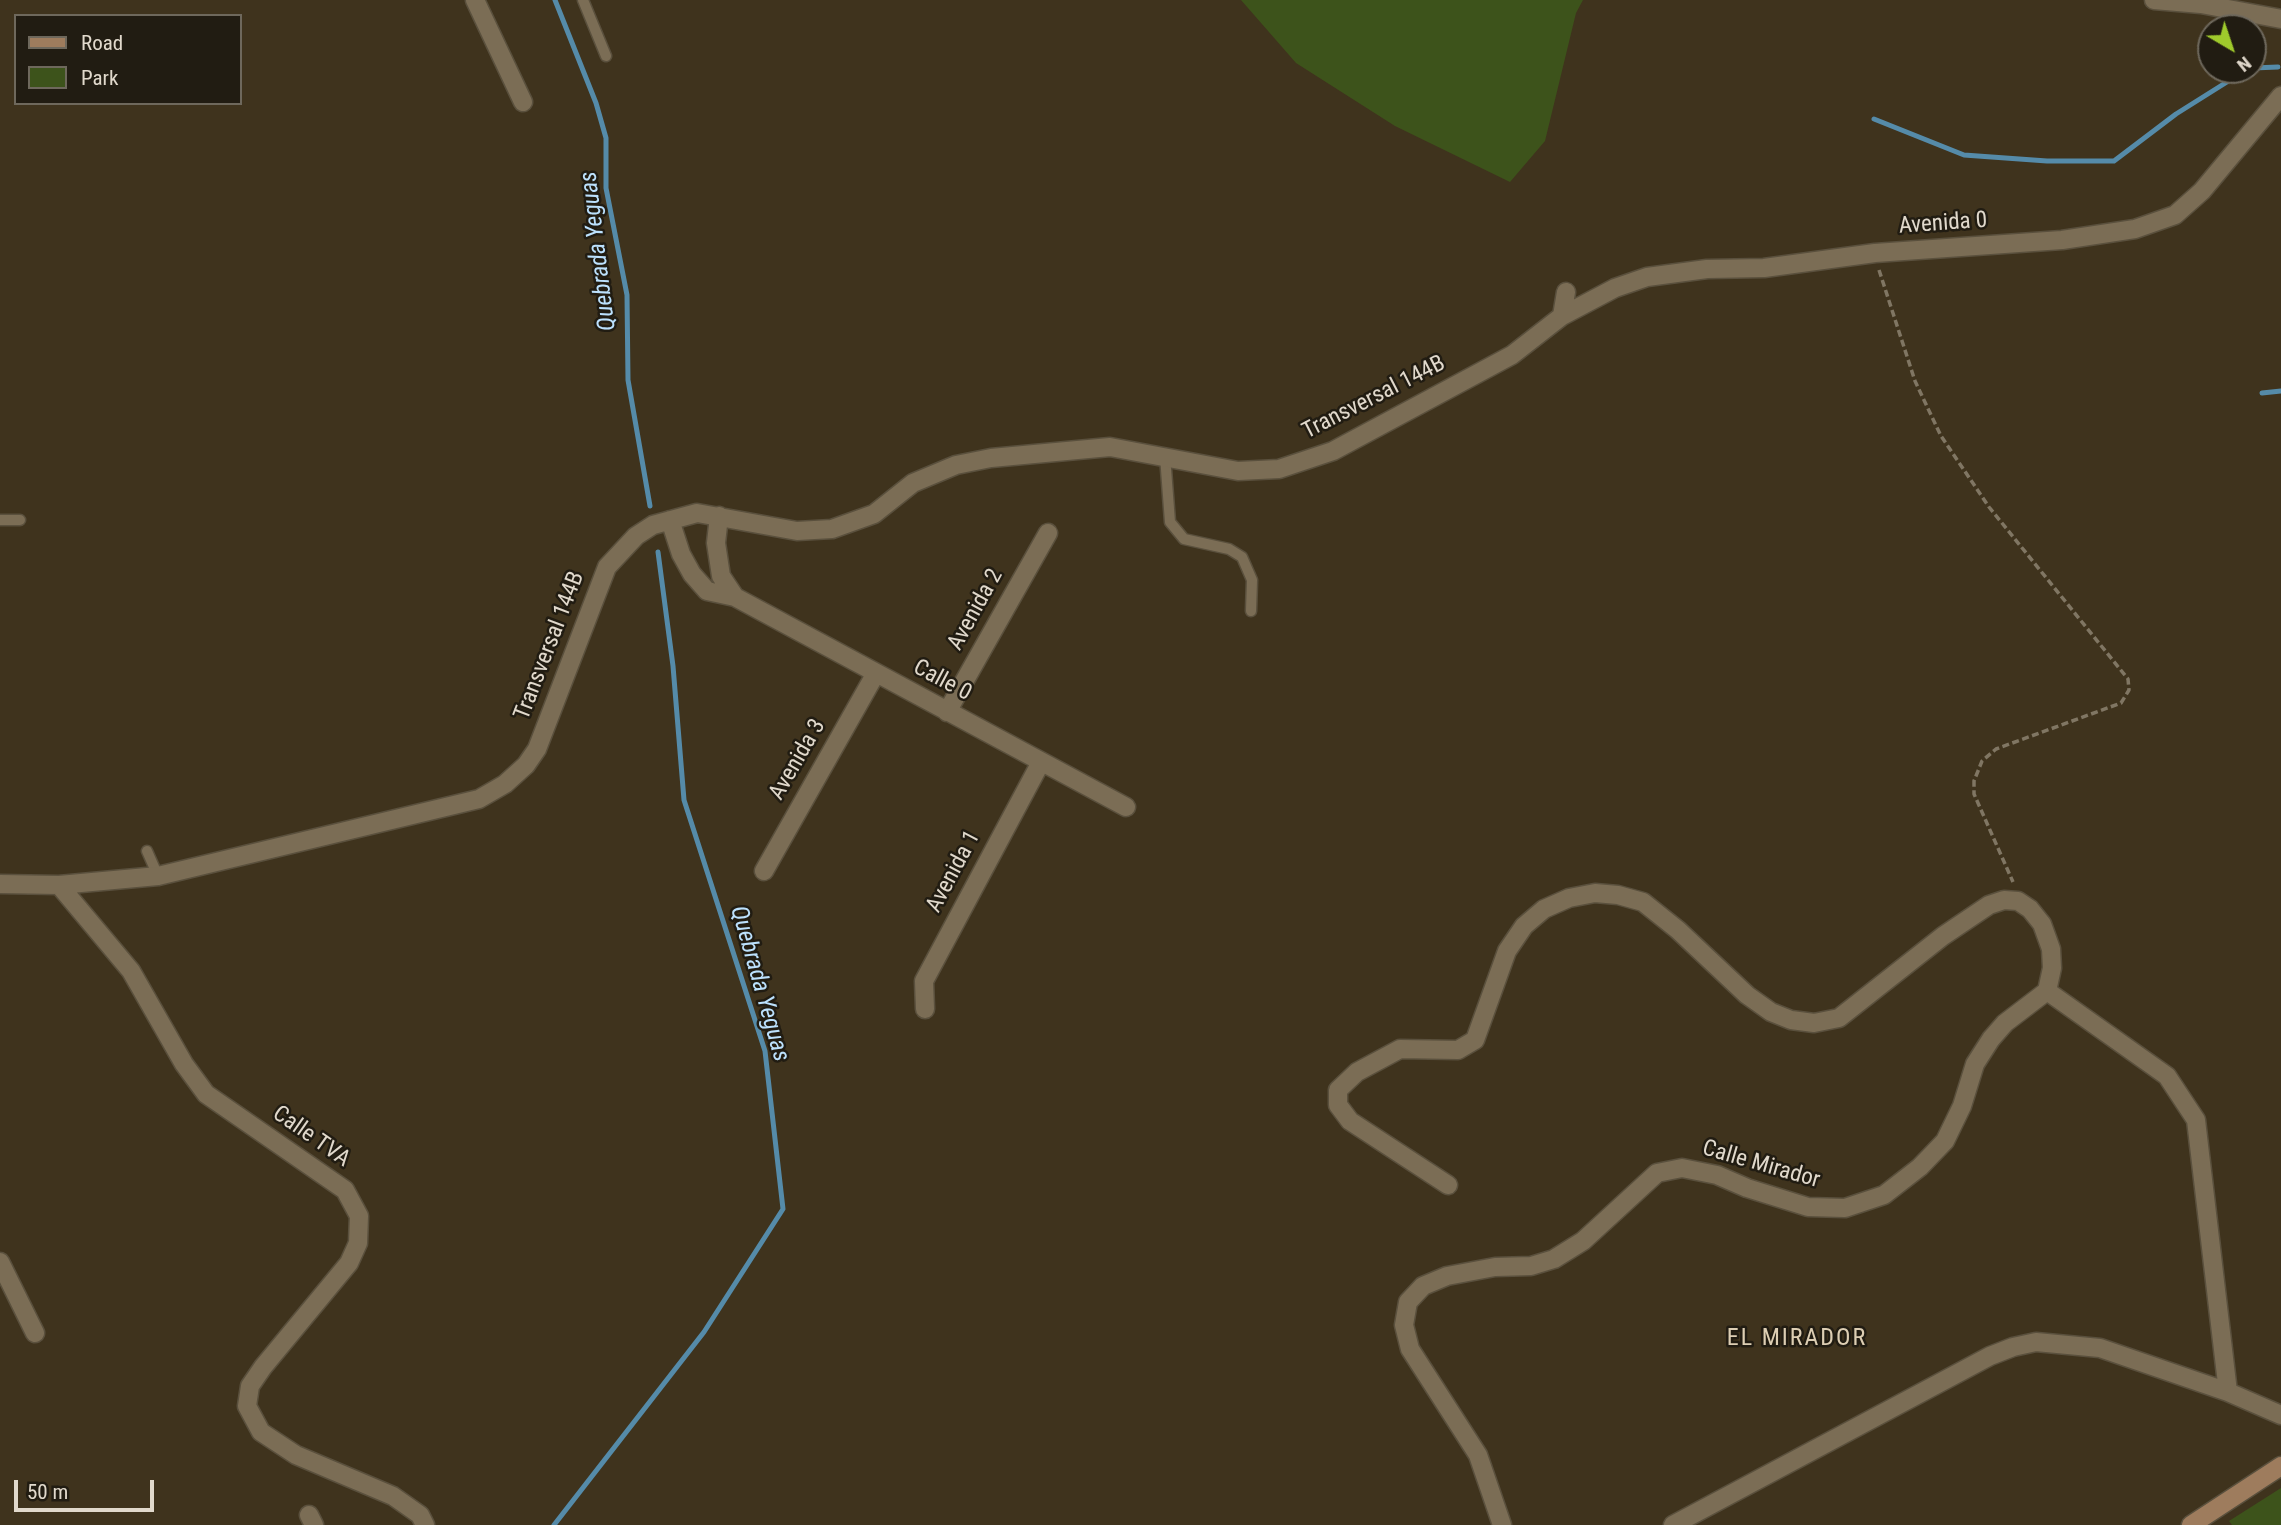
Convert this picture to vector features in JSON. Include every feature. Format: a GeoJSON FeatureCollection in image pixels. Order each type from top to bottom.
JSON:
{"type":"FeatureCollection","features":[{"type":"Feature","properties":{"kind":"main road"},"geometry":{"type":"LineString","coordinates":[[2191,1525],[2281,1466]]}},
{"type":"Feature","properties":{"kind":"street"},"geometry":{"type":"LineString","coordinates":[[475,0],[523,102]]}},
{"type":"Feature","properties":{"kind":"street"},"geometry":{"type":"LineString","coordinates":[[2154,0],[2201,4],[2281,19]]}},
{"type":"Feature","properties":{"kind":"street","name":"Avenida 0"},"geometry":{"type":"LineString","coordinates":[[1562,316],[1615,288],[1647,277],[1707,269],[1764,268],[1875,253],[2062,240],[2135,229],[2175,215],[2202,191],[2281,96]]}},
{"type":"Feature","properties":{"kind":"street"},"geometry":{"type":"LineString","coordinates":[[1562,316],[1566,292]]}},
{"type":"Feature","properties":{"kind":"street","name":"Transversal 144B"},"geometry":{"type":"LineString","coordinates":[[0,884],[59,885],[158,876],[460,806],[505,784],[526,765],[537,749],[607,567],[636,536],[653,525],[697,513],[797,531],[832,529],[874,514],[912,483],[956,465],[991,458],[1110,447],[1238,471],[1279,470],[1323,455],[1512,355],[1562,316]]}},
{"type":"Feature","properties":{"kind":"street"},"geometry":{"type":"LineString","coordinates":[[719,516],[716,543],[721,576],[735,597]]}},
{"type":"Feature","properties":{"kind":"street","name":"Calle 0"},"geometry":{"type":"LineString","coordinates":[[670,520],[681,554],[692,574],[707,591],[735,597],[1126,807]]}},
{"type":"Feature","properties":{"kind":"street","name":"Avenida 2"},"geometry":{"type":"LineString","coordinates":[[947,712],[1048,533]]}},
{"type":"Feature","properties":{"kind":"street","name":"Avenida 3"},"geometry":{"type":"LineString","coordinates":[[764,871],[876,673]]}},
{"type":"Feature","properties":{"kind":"street","name":"Avenida 1"},"geometry":{"type":"LineString","coordinates":[[925,1009],[924,981],[1041,762]]}},
{"type":"Feature","properties":{"kind":"street","name":"Calle TVA"},"geometry":{"type":"LineString","coordinates":[[59,885],[131,971],[184,1064],[206,1094],[345,1191],[359,1216],[358,1243],[349,1263],[263,1367],[250,1386],[247,1406],[261,1432],[296,1455],[393,1496],[419,1515],[425,1525]]}},
{"type":"Feature","properties":{"kind":"street"},"geometry":{"type":"LineString","coordinates":[[1448,1185],[1350,1121],[1338,1105],[1338,1090],[1357,1072],[1400,1049],[1458,1050],[1475,1040],[1507,951],[1524,926],[1544,909],[1569,898],[1595,893],[1618,895],[1643,902],[1763,1007],[1791,1020],[1814,1023],[1839,1018],[1943,936],[1989,905],[2004,900],[2018,901],[2030,909],[2042,924],[2051,948],[2052,968],[2047,991],[2167,1076],[2196,1120],[2228,1392]]}},
{"type":"Feature","properties":{"kind":"street","name":"Calle Mirador"},"geometry":{"type":"LineString","coordinates":[[1502,1525],[1478,1455],[1410,1349],[1404,1325],[1408,1302],[1423,1286],[1447,1276],[1495,1267],[1531,1266],[1554,1259],[1583,1241],[1657,1172],[1682,1168],[1717,1175],[1770,1196],[1808,1207],[1845,1208],[1884,1195],[1920,1167],[1945,1141],[1962,1106],[1976,1064],[1991,1039],[2005,1023],[2047,991]]}},
{"type":"Feature","properties":{"kind":"street"},"geometry":{"type":"LineString","coordinates":[[0,1262],[35,1333]]}},
{"type":"Feature","properties":{"kind":"street"},"geometry":{"type":"LineString","coordinates":[[1673,1525],[1990,1356],[2036,1342],[2100,1348],[2228,1392],[2281,1415]]}},
{"type":"Feature","properties":{"kind":"lane"},"geometry":{"type":"LineString","coordinates":[[583,0],[606,56]]}},
{"type":"Feature","properties":{"kind":"lane"},"geometry":{"type":"LineString","coordinates":[[1166,456],[1170,522],[1185,539],[1229,549],[1242,557],[1252,580],[1251,611]]}},
{"type":"Feature","properties":{"kind":"lane"},"geometry":{"type":"LineString","coordinates":[[0,520],[20,520]]}},
{"type":"Feature","properties":{"kind":"lane"},"geometry":{"type":"LineString","coordinates":[[148,851],[158,876]]}},
{"type":"Feature","properties":{"kind":"path"},"geometry":{"type":"LineString","coordinates":[[1878,268],[1915,380],[1941,436],[1989,507],[2128,679],[2129,690],[2121,703],[1996,749],[1977,771],[1974,794],[2015,886],[2018,901]]}},
{"type":"Feature","properties":{"kind":"green space"},"geometry":{"type":"Polygon","coordinates":[[[1241,0],[1583,0],[1576,13],[1545,141],[1510,182],[1395,126],[1296,63],[1241,0]]]}},
{"type":"Feature","properties":{"kind":"green space"},"geometry":{"type":"Polygon","coordinates":[[[2281,1488],[2281,1525],[2232,1525],[2229,1521],[2281,1488]]]}},
{"type":"Feature","properties":{"kind":"waterway","name":"Quebrada Yeguas"},"geometry":{"type":"LineString","coordinates":[[555,0],[596,103],[606,138],[606,188],[627,295],[628,380],[650,506]]}},
{"type":"Feature","properties":{"kind":"waterway"},"geometry":{"type":"LineString","coordinates":[[2267,67],[2278,67]]}},
{"type":"Feature","properties":{"kind":"waterway"},"geometry":{"type":"LineString","coordinates":[[1874,119],[1964,155],[2047,161],[2114,161],[2176,114],[2224,84]]}},
{"type":"Feature","properties":{"kind":"waterway"},"geometry":{"type":"LineString","coordinates":[[2262,393],[2281,391]]}},
{"type":"Feature","properties":{"kind":"waterway","name":"Quebrada Yeguas"},"geometry":{"type":"LineString","coordinates":[[554,1525],[704,1332],[783,1209],[765,1051],[684,800],[673,666],[658,552]]}},
{"type":"Feature","properties":{"kind":"district","name":"EL MIRADOR"},"geometry":{"type":"Point","coordinates":[1797,1339]}}]}
